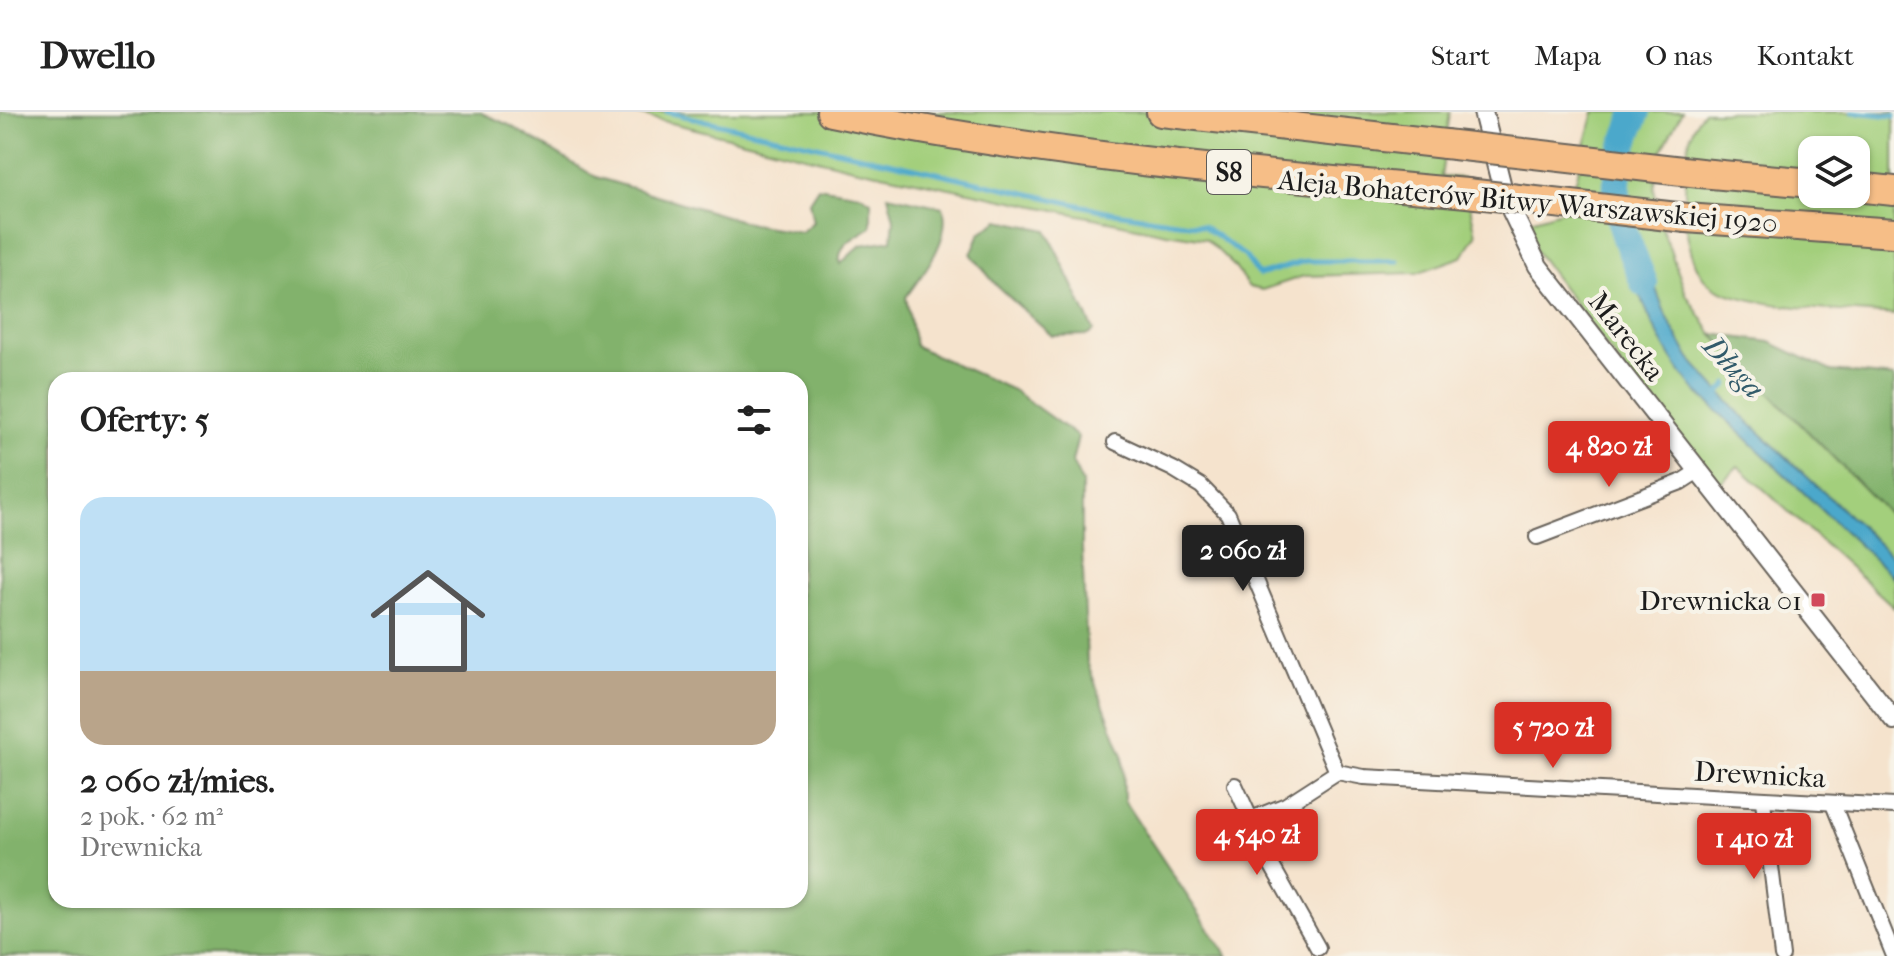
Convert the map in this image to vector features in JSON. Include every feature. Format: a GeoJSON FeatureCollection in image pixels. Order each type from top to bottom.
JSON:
{"type":"FeatureCollection","features":[{"type":"Feature","properties":{"kind":"highway","name":"Aleja Bohaterów Bitwy Warszawskiej 1920"},"geometry":{"type":"LineString","coordinates":[[831,112],[1007,145],[1199,170],[1467,193],[1686,218],[1894,233]]}},
{"type":"Feature","properties":{"kind":"highway","name":"Aleja Bohaterów Bitwy Warszawskiej 1920"},"geometry":{"type":"LineString","coordinates":[[1161,112],[1798,182]]}},
{"type":"Feature","properties":{"kind":"highway"},"geometry":{"type":"LineString","coordinates":[[1870,188],[1894,191]]}},
{"type":"Feature","properties":{"kind":"street","name":"Marecka"},"geometry":{"type":"LineString","coordinates":[[1483,112],[1504,195],[1538,266],[1894,720]]}},
{"type":"Feature","properties":{"kind":"street"},"geometry":{"type":"LineString","coordinates":[[1115,442],[1201,486],[1228,514],[1337,772],[1286,805],[1251,819]]}},
{"type":"Feature","properties":{"kind":"street"},"geometry":{"type":"LineString","coordinates":[[1537,537],[1681,482],[1698,471]]}},
{"type":"Feature","properties":{"kind":"street","name":"Drewnicka"},"geometry":{"type":"LineString","coordinates":[[1337,772],[1364,777],[1894,806]]}},
{"type":"Feature","properties":{"kind":"street"},"geometry":{"type":"LineString","coordinates":[[1235,785],[1272,866],[1318,948]]}},
{"type":"Feature","properties":{"kind":"street"},"geometry":{"type":"LineString","coordinates":[[1763,801],[1782,956]]}},
{"type":"Feature","properties":{"kind":"street"},"geometry":{"type":"LineString","coordinates":[[1833,804],[1894,956]]}},
{"type":"Feature","properties":{"kind":"green space"},"geometry":{"type":"Polygon","coordinates":[[[0,112],[479,112],[509,125],[596,177],[752,224],[801,232],[813,222],[809,201],[818,187],[860,194],[871,201],[871,227],[845,246],[841,251],[840,264],[861,245],[892,240],[894,219],[888,195],[943,207],[944,231],[940,243],[906,297],[915,346],[1013,390],[1078,437],[1072,462],[1082,483],[1087,662],[1123,755],[1124,801],[1227,956],[0,956],[0,112]]]}},
{"type":"Feature","properties":{"kind":"green space"},"geometry":{"type":"Polygon","coordinates":[[[627,112],[1450,112],[1441,177],[1464,178],[1476,235],[1462,257],[1417,273],[1304,276],[1262,290],[1249,287],[1234,266],[1206,239],[853,168],[627,112]]]}},
{"type":"Feature","properties":{"kind":"green space"},"geometry":{"type":"Polygon","coordinates":[[[1594,112],[1682,112],[1661,152],[1654,188],[1661,225],[1686,294],[1712,334],[1894,519],[1894,607],[1738,466],[1713,491],[1516,224],[1568,209],[1594,112]]]}},
{"type":"Feature","properties":{"kind":"green space"},"geometry":{"type":"Polygon","coordinates":[[[1704,112],[1894,112],[1894,315],[1772,304],[1712,286],[1704,278],[1693,256],[1685,217],[1687,150],[1693,129],[1704,112]]]}},
{"type":"Feature","properties":{"kind":"green space"},"geometry":{"type":"Polygon","coordinates":[[[999,220],[1047,230],[1094,331],[1088,335],[1052,336],[997,286],[971,254],[980,233],[999,220]]]}},
{"type":"Feature","properties":{"kind":"green space"},"geometry":{"type":"Polygon","coordinates":[[[1712,334],[1770,342],[1831,371],[1894,377],[1894,519],[1712,334]]]}},
{"type":"Feature","properties":{"kind":"water"},"geometry":{"type":"Polygon","coordinates":[[[1623,247],[1641,249],[1667,318],[1690,359],[1739,413],[1894,558],[1894,578],[1693,388],[1669,355],[1651,321],[1623,247]]]}},
{"type":"Feature","properties":{"kind":"waterway"},"geometry":{"type":"LineString","coordinates":[[667,112],[1115,213],[1203,226],[1245,256],[1259,275],[1305,261],[1398,261]]}},
{"type":"Feature","properties":{"kind":"waterway","name":"Długa"},"geometry":{"type":"LineString","coordinates":[[1637,112],[1623,150],[1617,190],[1622,226],[1644,283]]}},
{"type":"Feature","properties":{"kind":"waterway"},"geometry":{"type":"LineString","coordinates":[[1853,112],[1894,116]]}},
{"type":"Feature","properties":{"kind":"waterway"},"geometry":{"type":"LineString","coordinates":[[1715,398],[1728,384]]}},
{"type":"Feature","properties":{"kind":"place","name":"Drewnicka 01"},"geometry":{"type":"Point","coordinates":[1818,600]}}]}
